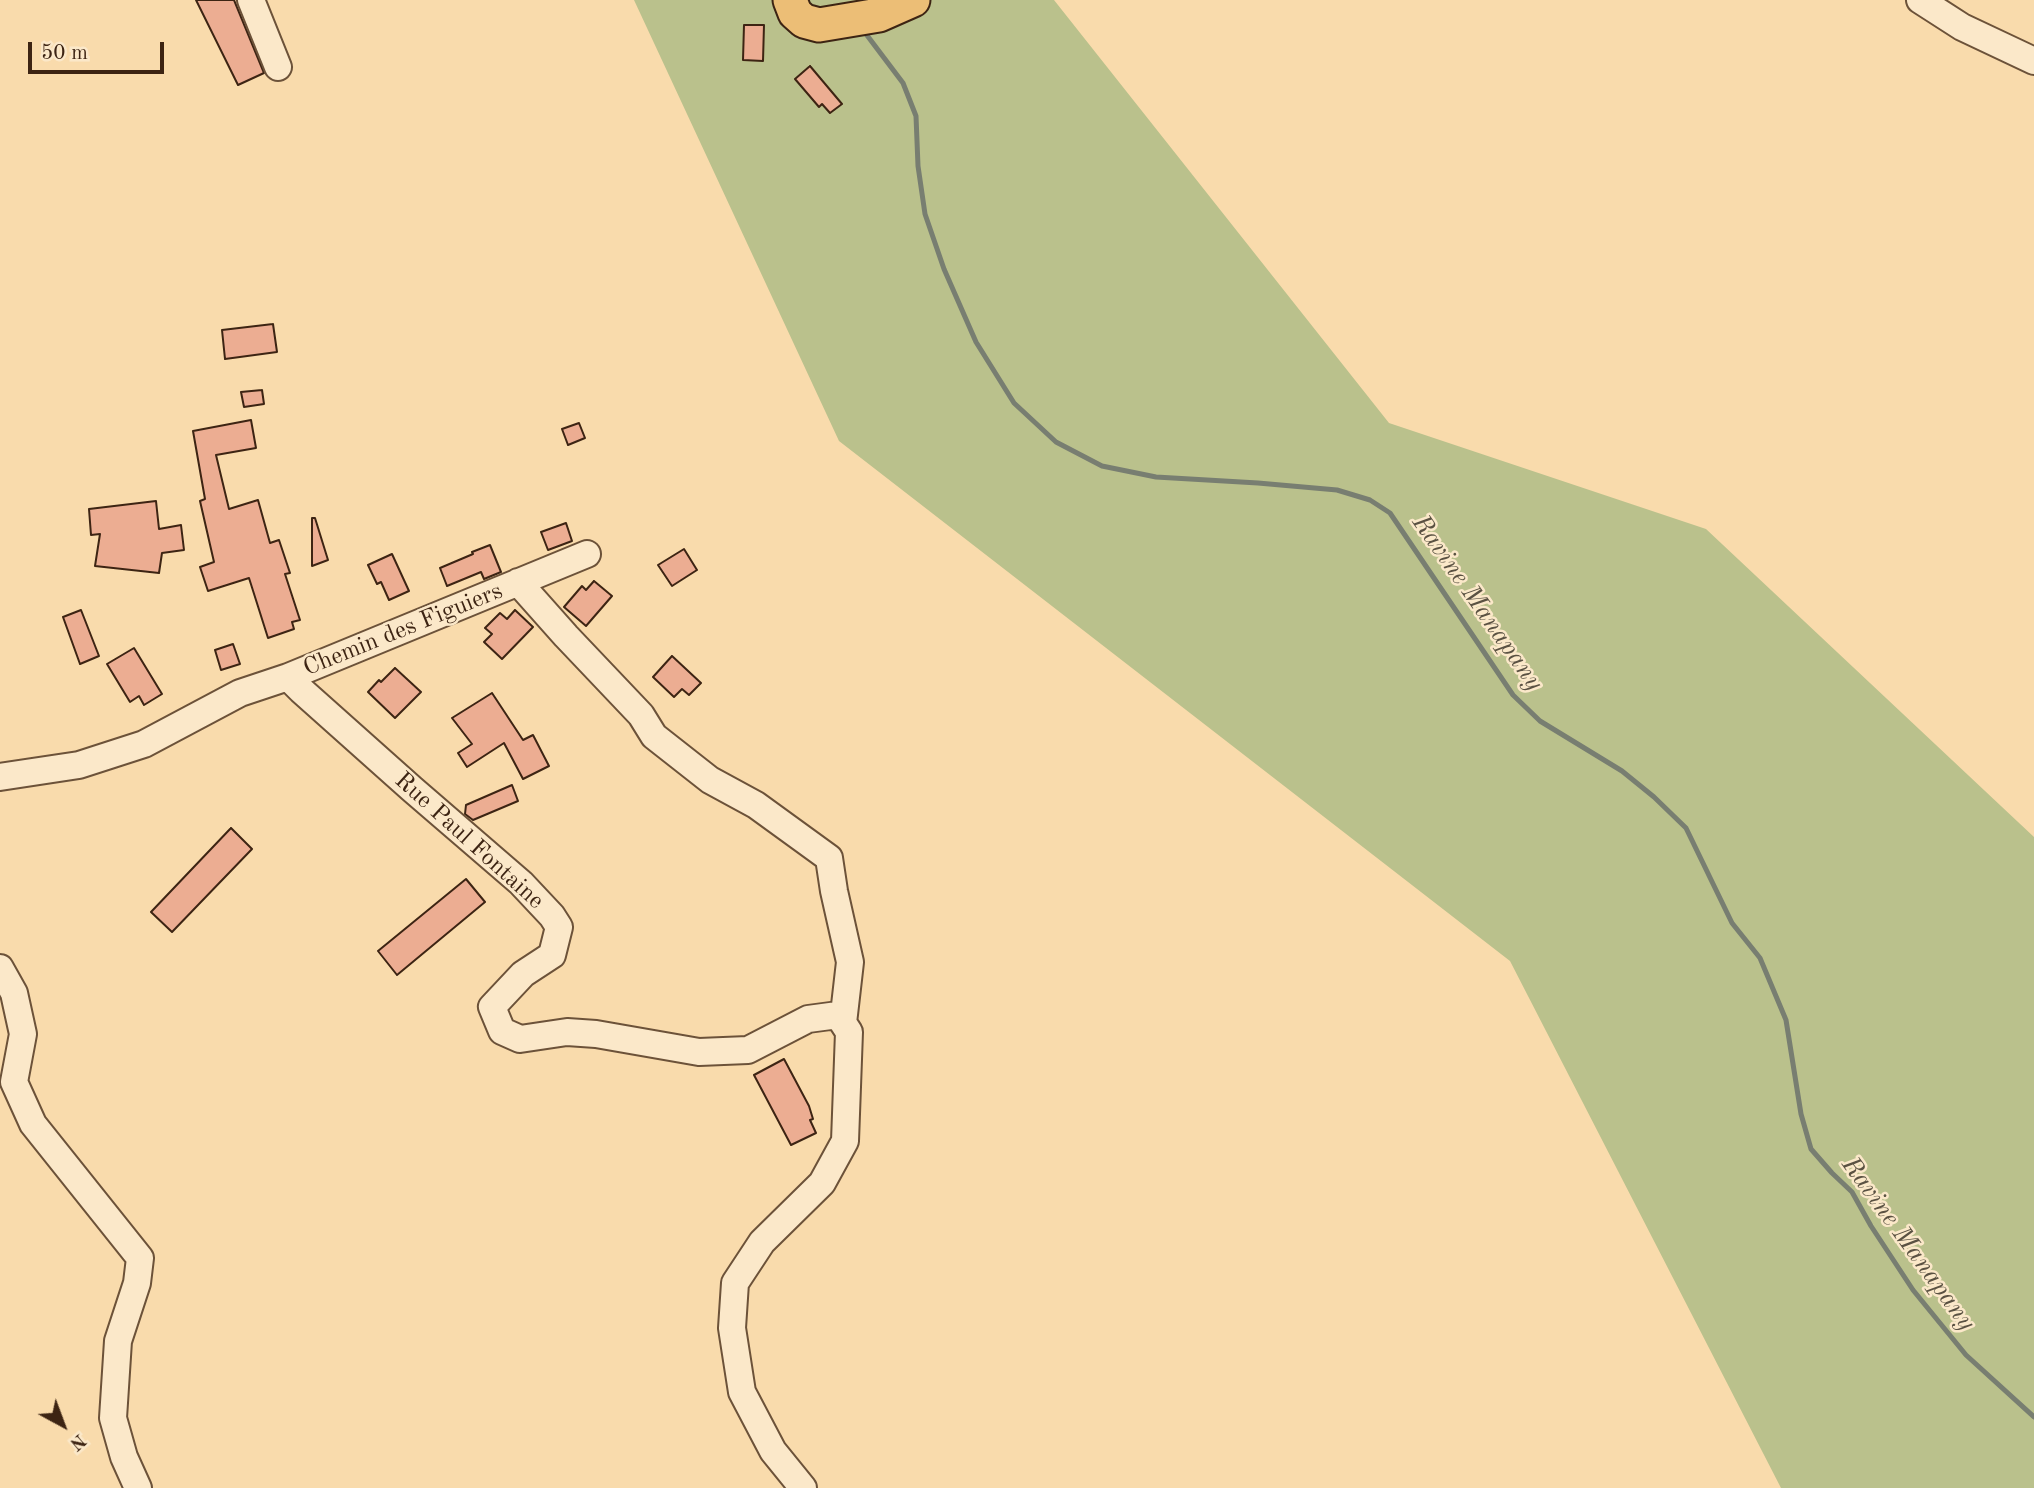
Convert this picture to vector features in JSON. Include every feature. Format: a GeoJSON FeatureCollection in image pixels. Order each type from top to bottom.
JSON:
{"type":"FeatureCollection","features":[{"type":"Feature","properties":{"kind":"main road"},"geometry":{"type":"LineString","coordinates":[[790,0],[795,13],[804,21],[819,25],[879,15],[914,0]]}},
{"type":"Feature","properties":{"kind":"street"},"geometry":{"type":"LineString","coordinates":[[251,0],[278,67]]}},
{"type":"Feature","properties":{"kind":"street"},"geometry":{"type":"LineString","coordinates":[[1920,0],[1962,27],[2034,61]]}},
{"type":"Feature","properties":{"kind":"street","name":"Chemin des Figuiers"},"geometry":{"type":"LineString","coordinates":[[288,677],[587,554]]}},
{"type":"Feature","properties":{"kind":"street","name":"Chemin des Figuiers"},"geometry":{"type":"LineString","coordinates":[[518,582],[641,715],[654,736],[710,780],[756,805],[829,858],[850,962],[843,1023]]}},
{"type":"Feature","properties":{"kind":"street"},"geometry":{"type":"LineString","coordinates":[[0,777],[79,765],[144,744],[240,693],[288,677]]}},
{"type":"Feature","properties":{"kind":"street","name":"Rue Paul Fontaine"},"geometry":{"type":"LineString","coordinates":[[288,677],[521,883],[559,927],[552,955],[523,974],[492,1007],[502,1031],[520,1038],[567,1032],[596,1034],[699,1052],[748,1050],[808,1019],[838,1015],[843,1023]]}},
{"type":"Feature","properties":{"kind":"street"},"geometry":{"type":"LineString","coordinates":[[0,968],[14,993],[23,1034],[14,1082],[33,1124],[140,1258],[137,1283],[118,1340],[113,1418],[124,1457],[138,1488]]}},
{"type":"Feature","properties":{"kind":"street"},"geometry":{"type":"LineString","coordinates":[[803,1488],[773,1451],[742,1392],[732,1328],[735,1283],[762,1242],[822,1184],[845,1141],[849,1032],[843,1023]]}},
{"type":"Feature","properties":{"kind":"green space"},"geometry":{"type":"Polygon","coordinates":[[[634,0],[1054,0],[1389,423],[1706,529],[2034,837],[2034,1488],[1781,1488],[1510,961],[839,441],[634,0]]]}},
{"type":"Feature","properties":{"kind":"building"},"geometry":{"type":"Polygon","coordinates":[[[196,0],[234,0],[264,73],[238,85],[196,0]]]}},
{"type":"Feature","properties":{"kind":"building"},"geometry":{"type":"Polygon","coordinates":[[[744,25],[764,25],[763,61],[743,60],[744,25]]]}},
{"type":"Feature","properties":{"kind":"building"},"geometry":{"type":"Polygon","coordinates":[[[810,66],[842,104],[830,113],[822,104],[819,107],[795,79],[810,66]]]}},
{"type":"Feature","properties":{"kind":"building"},"geometry":{"type":"Polygon","coordinates":[[[273,324],[277,352],[225,359],[222,330],[273,324]]]}},
{"type":"Feature","properties":{"kind":"building"},"geometry":{"type":"Polygon","coordinates":[[[262,390],[264,404],[244,407],[241,392],[262,390]]]}},
{"type":"Feature","properties":{"kind":"building"},"geometry":{"type":"Polygon","coordinates":[[[251,420],[256,448],[216,455],[229,509],[258,500],[270,543],[279,540],[290,573],[285,574],[300,620],[292,622],[294,629],[268,638],[249,578],[208,591],[200,567],[214,562],[200,501],[205,499],[193,431],[251,420]]]}},
{"type":"Feature","properties":{"kind":"building"},"geometry":{"type":"Polygon","coordinates":[[[579,423],[585,438],[568,445],[562,429],[579,423]]]}},
{"type":"Feature","properties":{"kind":"building"},"geometry":{"type":"Polygon","coordinates":[[[156,501],[159,529],[181,525],[184,550],[162,553],[159,573],[95,566],[100,534],[91,535],[89,509],[156,501]]]}},
{"type":"Feature","properties":{"kind":"building"},"geometry":{"type":"Polygon","coordinates":[[[312,518],[315,518],[328,560],[312,566],[312,518]]]}},
{"type":"Feature","properties":{"kind":"building"},"geometry":{"type":"Polygon","coordinates":[[[566,523],[572,541],[548,550],[541,532],[566,523]]]}},
{"type":"Feature","properties":{"kind":"building"},"geometry":{"type":"Polygon","coordinates":[[[490,545],[501,572],[484,579],[481,572],[447,586],[440,568],[490,545]]]}},
{"type":"Feature","properties":{"kind":"building"},"geometry":{"type":"Polygon","coordinates":[[[684,549],[697,570],[672,586],[658,565],[684,549]]]}},
{"type":"Feature","properties":{"kind":"building"},"geometry":{"type":"Polygon","coordinates":[[[392,554],[409,591],[389,600],[381,582],[377,584],[368,565],[392,554]]]}},
{"type":"Feature","properties":{"kind":"building"},"geometry":{"type":"Polygon","coordinates":[[[594,581],[612,596],[586,626],[564,607],[582,586],[586,590],[594,581]]]}},
{"type":"Feature","properties":{"kind":"building"},"geometry":{"type":"Polygon","coordinates":[[[81,610],[99,656],[80,664],[63,617],[81,610]]]}},
{"type":"Feature","properties":{"kind":"building"},"geometry":{"type":"Polygon","coordinates":[[[515,610],[533,627],[502,659],[484,642],[492,634],[485,628],[500,613],[507,619],[515,610]]]}},
{"type":"Feature","properties":{"kind":"building"},"geometry":{"type":"Polygon","coordinates":[[[233,644],[240,664],[221,670],[215,650],[233,644]]]}},
{"type":"Feature","properties":{"kind":"building"},"geometry":{"type":"Polygon","coordinates":[[[134,648],[162,694],[144,705],[139,696],[130,702],[107,664],[134,648]]]}},
{"type":"Feature","properties":{"kind":"building"},"geometry":{"type":"Polygon","coordinates":[[[672,656],[701,683],[689,695],[682,689],[674,697],[653,677],[672,656]]]}},
{"type":"Feature","properties":{"kind":"building"},"geometry":{"type":"Polygon","coordinates":[[[395,668],[421,692],[395,718],[368,692],[395,668]]]}},
{"type":"Feature","properties":{"kind":"building"},"geometry":{"type":"Polygon","coordinates":[[[492,693],[523,740],[533,735],[549,766],[523,779],[504,743],[467,767],[458,753],[472,744],[452,718],[492,693]]]}},
{"type":"Feature","properties":{"kind":"building"},"geometry":{"type":"Polygon","coordinates":[[[512,785],[518,801],[473,820],[465,814],[466,805],[512,785]]]}},
{"type":"Feature","properties":{"kind":"building"},"geometry":{"type":"Polygon","coordinates":[[[231,828],[252,849],[172,932],[151,912],[231,828]]]}},
{"type":"Feature","properties":{"kind":"building"},"geometry":{"type":"Polygon","coordinates":[[[466,879],[485,902],[397,975],[378,951],[466,879]]]}},
{"type":"Feature","properties":{"kind":"building"},"geometry":{"type":"Polygon","coordinates":[[[784,1059],[809,1106],[813,1119],[810,1120],[816,1133],[791,1145],[754,1075],[784,1059]]]}},
{"type":"Feature","properties":{"kind":"waterway","name":"Ravine Manapany"},"geometry":{"type":"LineString","coordinates":[[863,30],[903,83],[916,116],[918,166],[925,214],[944,269],[976,342],[1014,403],[1056,442],[1102,466],[1156,477],[1337,490],[1370,500],[1390,513],[1513,695],[1540,721],[1622,771],[1686,828],[1732,923],[1760,958],[1786,1020],[1801,1114],[1811,1149],[1852,1192],[1913,1290],[1966,1355],[2034,1417]]}}]}
